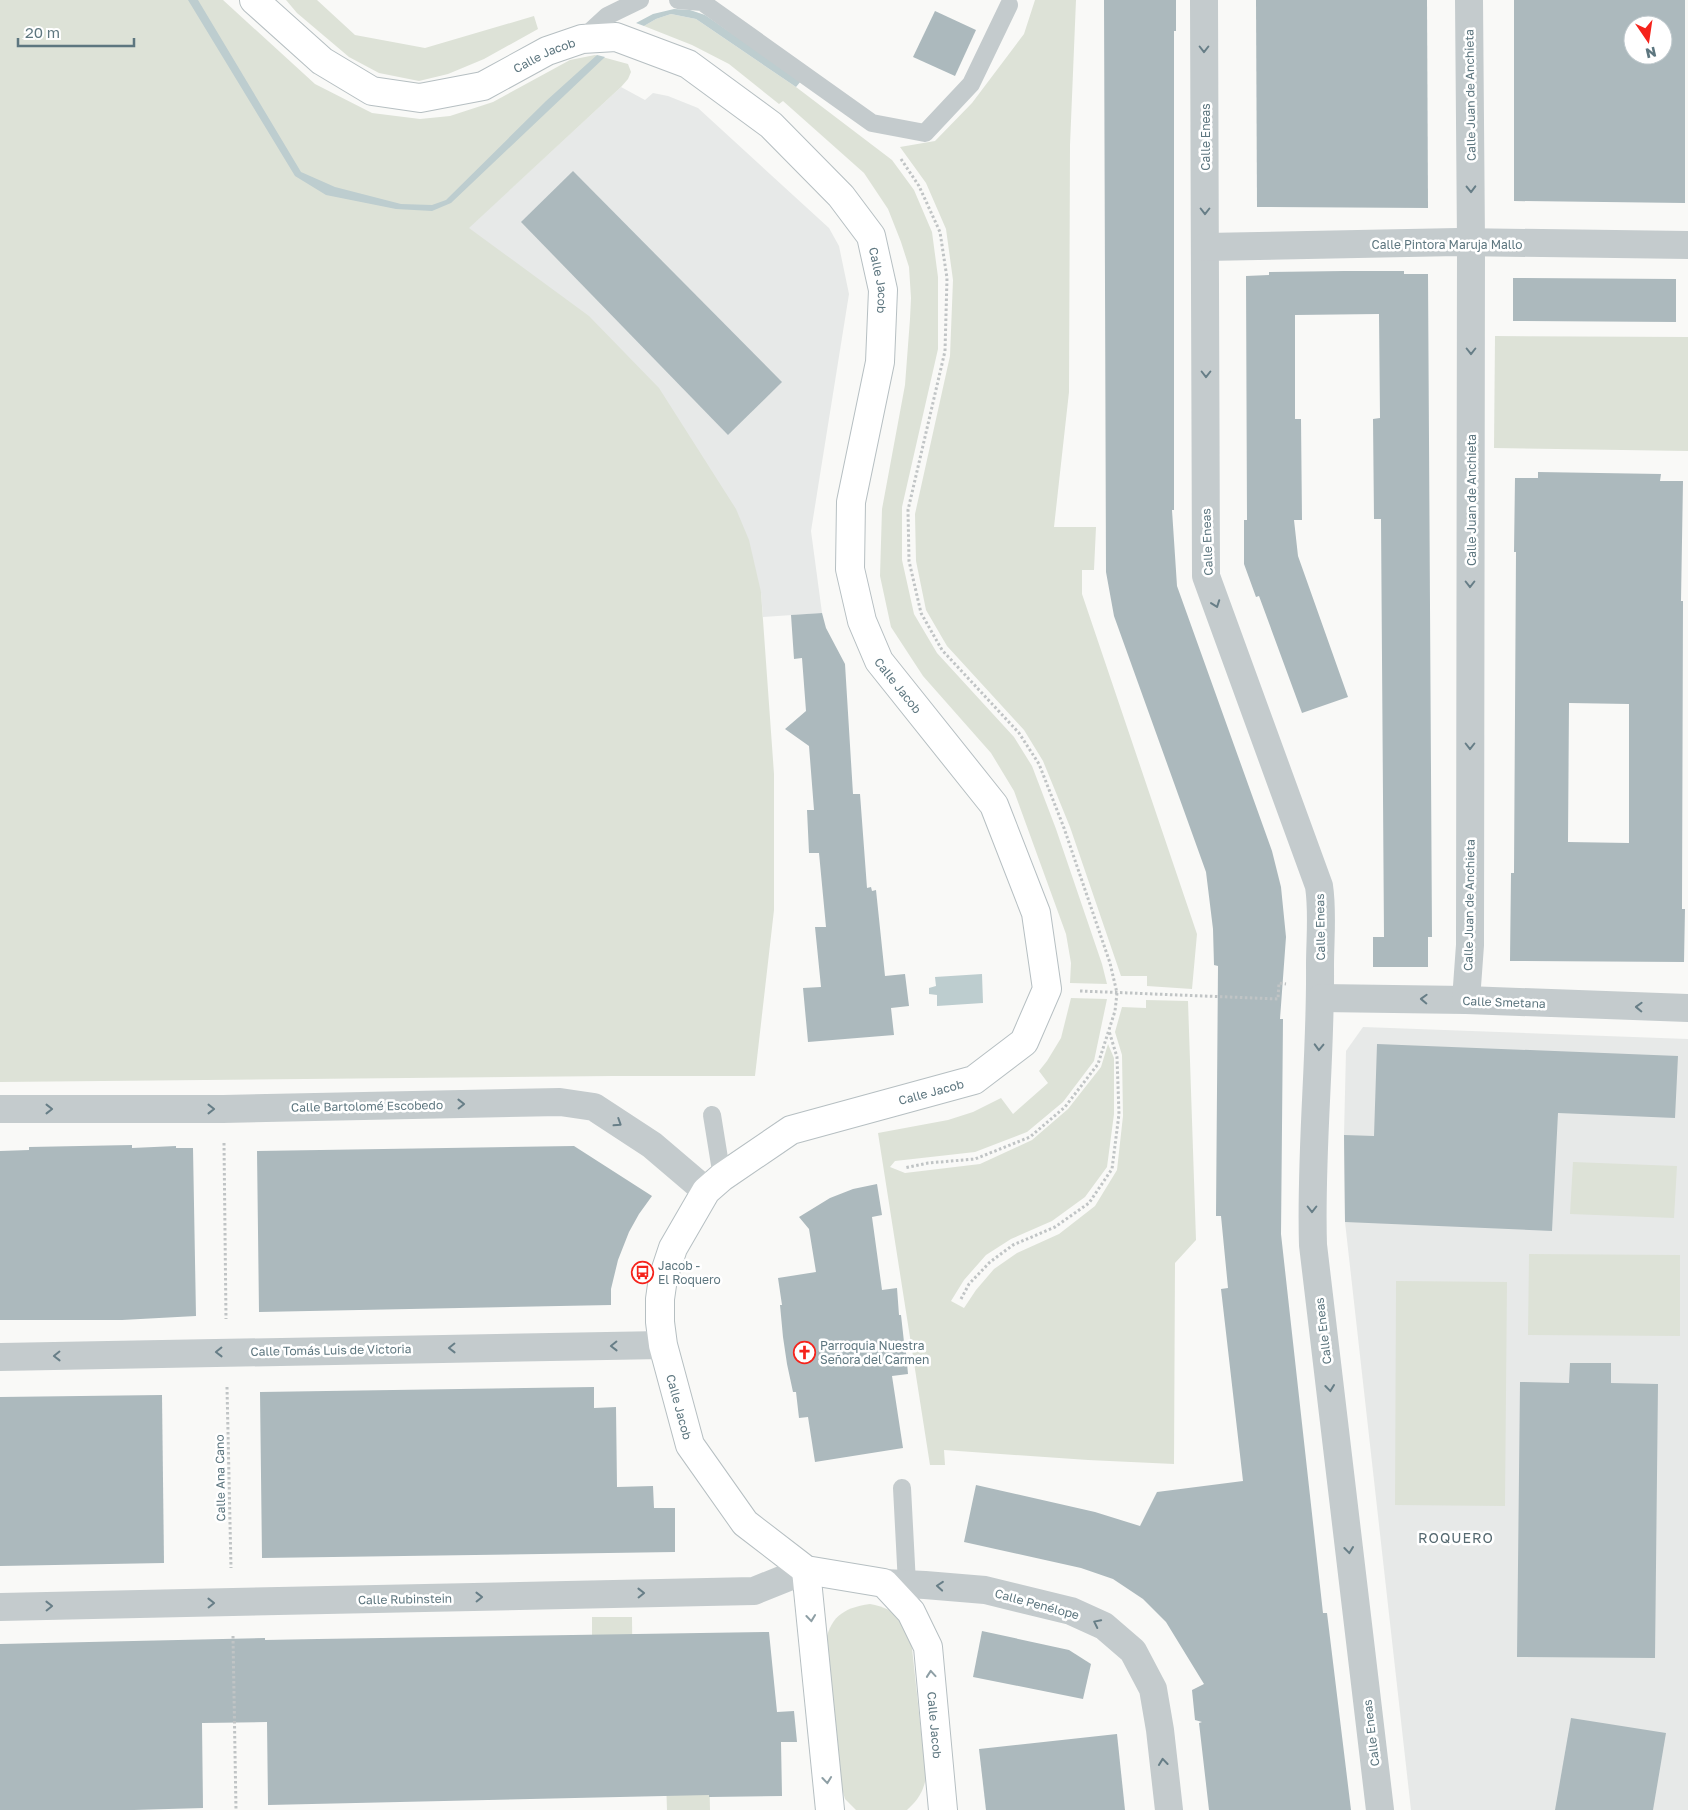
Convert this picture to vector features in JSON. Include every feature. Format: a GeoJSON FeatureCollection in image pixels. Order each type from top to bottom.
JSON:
{"type":"FeatureCollection","features":[{"type":"Feature","properties":{"kind":"street","name":"Calle Jacob"},"geometry":{"type":"LineString","coordinates":[[254,0],[322,61],[372,91],[420,98],[483,86],[547,51],[582,39],[616,37],[688,64],[771,126],[841,196],[871,236],[883,290],[880,362],[851,502],[850,569],[862,621],[879,661],[994,805],[1036,914],[1047,989],[1024,1042],[974,1080],[791,1130],[714,1184],[672,1248],[663,1278],[660,1299],[660,1322],[663,1345],[690,1445],[746,1523],[806,1570],[896,1584],[928,1646],[943,1810]]}},
{"type":"Feature","properties":{"kind":"street","name":"Calle Eneas"},"geometry":{"type":"LineString","coordinates":[[1204,0],[1206,576],[1319,886],[1322,908],[1321,998],[1312,1210],[1313,1245],[1380,1810]]}},
{"type":"Feature","properties":{"kind":"street","name":"Calle Juan de Anchieta"},"geometry":{"type":"LineString","coordinates":[[1466,1000],[1470,945],[1471,243],[1469,0]]}},
{"type":"Feature","properties":{"kind":"street","name":"Calle Pintora Maruja Mallo"},"geometry":{"type":"LineString","coordinates":[[1205,247],[1471,243],[1688,245]]}},
{"type":"Feature","properties":{"kind":"street","name":"Calle Smetana"},"geometry":{"type":"LineString","coordinates":[[1321,998],[1466,1000],[1688,1008]]}},
{"type":"Feature","properties":{"kind":"street","name":"Calle Bartolomé Escobedo"},"geometry":{"type":"LineString","coordinates":[[0,1109],[233,1109],[560,1102],[594,1107],[714,1184]]}},
{"type":"Feature","properties":{"kind":"street","name":"Calle Tomás Luis de Victoria"},"geometry":{"type":"LineString","coordinates":[[0,1357],[663,1345]]}},
{"type":"Feature","properties":{"kind":"street","name":"Calle Rubinstein"},"geometry":{"type":"LineString","coordinates":[[0,1607],[754,1591],[806,1570]]}},
{"type":"Feature","properties":{"kind":"street"},"geometry":{"type":"LineString","coordinates":[[806,1570],[830,1810]]}},
{"type":"Feature","properties":{"kind":"street","name":"Calle Penélope"},"geometry":{"type":"LineString","coordinates":[[896,1584],[985,1590],[1071,1611],[1104,1626],[1134,1651],[1153,1689],[1160,1730],[1169,1810]]}},
{"type":"Feature","properties":{"kind":"lane"},"geometry":{"type":"LineString","coordinates":[[582,39],[607,16],[640,0]]}},
{"type":"Feature","properties":{"kind":"lane"},"geometry":{"type":"LineString","coordinates":[[678,0],[702,2],[872,123],[925,133],[971,84],[1009,5]]}},
{"type":"Feature","properties":{"kind":"lane"},"geometry":{"type":"LineString","coordinates":[[712,1115],[714,1184]]}},
{"type":"Feature","properties":{"kind":"lane"},"geometry":{"type":"LineString","coordinates":[[896,1584],[902,1488]]}},
{"type":"Feature","properties":{"kind":"path"},"geometry":{"type":"LineString","coordinates":[[872,123],[898,155],[919,186],[940,232],[947,278],[945,351],[908,510],[910,561],[921,614],[942,650],[1019,733],[1039,764],[1064,828],[1107,954],[1117,992],[1115,1012],[1098,1064],[1065,1107],[1030,1137],[975,1159],[904,1168]]}},
{"type":"Feature","properties":{"kind":"path"},"geometry":{"type":"LineString","coordinates":[[1072,990],[1278,999],[1279,984],[1288,984],[1288,987]]}},
{"type":"Feature","properties":{"kind":"path"},"geometry":{"type":"LineString","coordinates":[[961,1299],[969,1284],[990,1262],[1013,1245],[1055,1227],[1088,1202],[1112,1169],[1118,1114],[1117,1057],[1108,1031]]}},
{"type":"Feature","properties":{"kind":"path"},"geometry":{"type":"LineString","coordinates":[[224,1133],[226,1320]]}},
{"type":"Feature","properties":{"kind":"path","name":"Calle Ana Cano"},"geometry":{"type":"LineString","coordinates":[[226,1380],[231,1576]]}},
{"type":"Feature","properties":{"kind":"path"},"geometry":{"type":"LineString","coordinates":[[233,1639],[236,1810]]}},
{"type":"Feature","properties":{"kind":"shaded area"},"geometry":{"type":"Polygon","coordinates":[[[0,0],[223,0],[315,84],[372,113],[420,119],[450,116],[493,102],[570,60],[595,55],[628,64],[631,72],[621,87],[469,228],[589,316],[659,388],[736,509],[749,540],[761,592],[774,774],[774,910],[755,1076],[0,1082],[0,0]]]}},
{"type":"Feature","properties":{"kind":"shaded area"},"geometry":{"type":"Polygon","coordinates":[[[188,0],[198,0],[301,172],[335,187],[401,204],[432,205],[446,200],[546,101],[597,55],[605,57],[451,203],[432,211],[396,209],[326,195],[295,176],[188,0]]]}},
{"type":"Feature","properties":{"kind":"shaded area"},"geometry":{"type":"Polygon","coordinates":[[[286,0],[317,0],[355,35],[425,48],[534,16],[538,29],[484,59],[448,74],[419,81],[379,73],[349,57],[297,13],[286,0]]]}},
{"type":"Feature","properties":{"kind":"shaded area"},"geometry":{"type":"Polygon","coordinates":[[[1035,0],[1076,0],[1070,145],[1069,392],[1054,527],[1096,527],[1094,570],[1082,570],[1082,594],[1197,934],[1192,989],[1147,986],[1147,976],[1121,976],[1070,827],[1043,761],[1024,730],[947,646],[926,610],[916,561],[915,514],[950,356],[953,280],[946,229],[926,183],[900,147],[935,141],[972,103],[1024,34],[1035,0]]]}},
{"type":"Feature","properties":{"kind":"shaded area"},"geometry":{"type":"Polygon","coordinates":[[[674,9],[690,10],[705,15],[801,81],[796,87],[696,19],[671,14],[656,19],[644,26],[636,23],[653,14],[674,9]]]}},
{"type":"Feature","properties":{"kind":"shaded area"},"geometry":{"type":"Polygon","coordinates":[[[671,14],[696,19],[796,87],[892,160],[914,190],[932,232],[938,277],[938,349],[902,507],[902,560],[914,614],[937,653],[1014,737],[1032,766],[1056,829],[1102,964],[1107,984],[1070,983],[1071,963],[1066,934],[1014,791],[991,753],[923,676],[891,627],[880,576],[882,509],[905,385],[911,298],[909,267],[888,209],[864,173],[783,101],[779,104],[729,64],[692,45],[644,26],[656,19],[671,14]]]}},
{"type":"Feature","properties":{"kind":"shaded area"},"geometry":{"type":"Polygon","coordinates":[[[621,87],[645,100],[653,93],[668,96],[698,108],[829,228],[839,246],[849,294],[811,531],[822,613],[763,617],[761,592],[468,228],[621,87]]]}},
{"type":"Feature","properties":{"kind":"shaded area"},"geometry":{"type":"Polygon","coordinates":[[[1495,336],[1688,337],[1688,451],[1494,448],[1495,336]]]}},
{"type":"Feature","properties":{"kind":"shaded area"},"geometry":{"type":"Polygon","coordinates":[[[982,974],[983,1003],[937,1006],[937,995],[929,994],[929,988],[936,986],[935,977],[982,974]]]}},
{"type":"Feature","properties":{"kind":"shaded area"},"geometry":{"type":"Polygon","coordinates":[[[1071,998],[1107,999],[1094,1061],[1063,1102],[1027,1132],[975,1152],[895,1161],[890,1167],[905,1173],[980,1164],[1032,1140],[1068,1109],[1101,1067],[1108,1044],[1114,1058],[1114,1114],[1107,1167],[1085,1197],[1052,1221],[1011,1239],[986,1255],[964,1280],[951,1301],[964,1308],[994,1269],[1017,1253],[1059,1234],[1095,1206],[1117,1170],[1123,1116],[1122,1055],[1115,1032],[1122,1007],[1146,1008],[1146,1000],[1188,1001],[1196,1240],[1175,1263],[1174,1464],[944,1450],[945,1465],[930,1465],[878,1133],[948,1120],[973,1112],[1001,1098],[1013,1114],[1048,1083],[1039,1071],[1061,1038],[1071,998]]]}},
{"type":"Feature","properties":{"kind":"shaded area"},"geometry":{"type":"Polygon","coordinates":[[[1363,1027],[1688,1039],[1688,1810],[1411,1810],[1345,1222],[1344,1135],[1346,1051],[1363,1027]]]}},
{"type":"Feature","properties":{"kind":"shaded area"},"geometry":{"type":"Polygon","coordinates":[[[1573,1162],[1677,1166],[1674,1218],[1570,1214],[1573,1162]]]}},
{"type":"Feature","properties":{"kind":"shaded area"},"geometry":{"type":"Polygon","coordinates":[[[1529,1254],[1680,1255],[1680,1336],[1528,1335],[1529,1254]]]}},
{"type":"Feature","properties":{"kind":"shaded area"},"geometry":{"type":"Polygon","coordinates":[[[1396,1281],[1507,1282],[1505,1506],[1395,1505],[1396,1281]]]}},
{"type":"Feature","properties":{"kind":"shaded area"},"geometry":{"type":"Polygon","coordinates":[[[870,1604],[887,1609],[899,1618],[912,1648],[926,1778],[920,1795],[907,1810],[856,1810],[845,1799],[841,1785],[825,1646],[830,1628],[839,1616],[852,1608],[870,1604]]]}},
{"type":"Feature","properties":{"kind":"shaded area"},"geometry":{"type":"Polygon","coordinates":[[[592,1617],[632,1617],[633,1714],[592,1714],[592,1617]]]}},
{"type":"Feature","properties":{"kind":"shaded area"},"geometry":{"type":"Polygon","coordinates":[[[708,1713],[710,1810],[667,1810],[665,1748],[708,1713]]]}},
{"type":"Feature","properties":{"kind":"building"},"geometry":{"type":"Polygon","coordinates":[[[1104,0],[1176,0],[1176,31],[1174,31],[1174,510],[1172,510],[1177,586],[1272,851],[1281,887],[1286,937],[1280,1019],[1283,1019],[1281,1234],[1323,1613],[1327,1613],[1351,1810],[1209,1810],[1199,1723],[1202,1722],[1195,1720],[1192,1690],[1204,1684],[1166,1622],[1143,1599],[1113,1579],[1081,1568],[964,1542],[976,1485],[1095,1512],[1140,1526],[1157,1492],[1243,1481],[1221,1289],[1228,1288],[1221,1216],[1216,1216],[1218,966],[1214,965],[1213,929],[1206,872],[1114,616],[1106,572],[1104,0]]]}},
{"type":"Feature","properties":{"kind":"building"},"geometry":{"type":"Polygon","coordinates":[[[1256,0],[1427,0],[1428,208],[1257,207],[1256,0]]]}},
{"type":"Feature","properties":{"kind":"building"},"geometry":{"type":"Polygon","coordinates":[[[1514,0],[1685,0],[1685,203],[1514,201],[1514,0]]]}},
{"type":"Feature","properties":{"kind":"building"},"geometry":{"type":"Polygon","coordinates":[[[935,11],[976,30],[955,76],[913,57],[935,11]]]}},
{"type":"Feature","properties":{"kind":"building"},"geometry":{"type":"Polygon","coordinates":[[[573,171],[782,382],[728,435],[521,222],[573,171]]]}},
{"type":"Feature","properties":{"kind":"building"},"geometry":{"type":"Polygon","coordinates":[[[1404,271],[1404,274],[1428,274],[1432,937],[1428,937],[1428,967],[1373,967],[1373,937],[1384,937],[1381,519],[1374,519],[1373,419],[1380,418],[1379,314],[1295,315],[1295,419],[1301,419],[1302,520],[1294,520],[1298,556],[1348,697],[1302,713],[1259,596],[1256,597],[1244,564],[1244,520],[1247,520],[1246,276],[1269,275],[1269,272],[1404,271]]]}},
{"type":"Feature","properties":{"kind":"building"},"geometry":{"type":"Polygon","coordinates":[[[1513,278],[1676,279],[1676,322],[1513,321],[1513,278]]]}},
{"type":"Feature","properties":{"kind":"building"},"geometry":{"type":"Polygon","coordinates":[[[1538,472],[1661,474],[1660,481],[1683,481],[1681,601],[1683,601],[1682,909],[1685,909],[1684,962],[1510,961],[1511,873],[1514,873],[1515,478],[1538,478],[1538,472]],[[1569,703],[1568,842],[1629,843],[1629,704],[1569,703]]]}},
{"type":"Feature","properties":{"kind":"building"},"geometry":{"type":"Polygon","coordinates":[[[822,613],[826,628],[845,664],[853,794],[860,794],[867,888],[871,887],[872,891],[876,890],[885,976],[905,974],[909,1006],[891,1008],[894,1035],[808,1042],[803,988],[821,987],[815,927],[826,927],[819,853],[809,853],[807,810],[814,810],[809,746],[785,729],[806,711],[802,658],[794,659],[791,615],[822,613]]]}},
{"type":"Feature","properties":{"kind":"building"},"geometry":{"type":"Polygon","coordinates":[[[1377,1044],[1678,1056],[1675,1118],[1558,1113],[1552,1231],[1345,1222],[1344,1135],[1374,1136],[1377,1044]]]}},
{"type":"Feature","properties":{"kind":"building"},"geometry":{"type":"Polygon","coordinates":[[[132,1145],[132,1148],[176,1146],[176,1148],[193,1148],[196,1316],[122,1320],[0,1320],[0,1151],[29,1150],[29,1147],[132,1145]]]}},
{"type":"Feature","properties":{"kind":"building"},"geometry":{"type":"Polygon","coordinates":[[[574,1146],[652,1196],[629,1232],[618,1260],[611,1289],[611,1305],[259,1312],[257,1151],[574,1146]]]}},
{"type":"Feature","properties":{"kind":"building"},"geometry":{"type":"Polygon","coordinates":[[[877,1184],[882,1215],[872,1217],[882,1290],[897,1288],[899,1315],[901,1315],[905,1342],[908,1374],[892,1376],[903,1448],[815,1462],[808,1417],[799,1418],[796,1392],[793,1392],[787,1364],[778,1278],[816,1272],[809,1229],[799,1217],[830,1198],[853,1189],[877,1184]]]}},
{"type":"Feature","properties":{"kind":"building"},"geometry":{"type":"Polygon","coordinates":[[[1570,1363],[1611,1363],[1611,1383],[1658,1384],[1655,1658],[1517,1657],[1520,1382],[1569,1383],[1570,1363]]]}},
{"type":"Feature","properties":{"kind":"building"},"geometry":{"type":"Polygon","coordinates":[[[594,1387],[594,1408],[616,1407],[617,1487],[653,1486],[654,1508],[675,1508],[675,1552],[262,1558],[260,1392],[594,1387]]]}},
{"type":"Feature","properties":{"kind":"building"},"geometry":{"type":"Polygon","coordinates":[[[162,1395],[164,1563],[0,1566],[0,1397],[162,1395]]]}},
{"type":"Feature","properties":{"kind":"building"},"geometry":{"type":"Polygon","coordinates":[[[982,1631],[1069,1650],[1091,1664],[1083,1699],[973,1677],[982,1631]]]}},
{"type":"Feature","properties":{"kind":"building"},"geometry":{"type":"Polygon","coordinates":[[[769,1632],[777,1712],[794,1711],[797,1742],[781,1742],[782,1796],[709,1797],[709,1795],[268,1805],[267,1722],[202,1723],[203,1808],[0,1810],[0,1644],[265,1638],[265,1640],[769,1632]]]}},
{"type":"Feature","properties":{"kind":"building"},"geometry":{"type":"Polygon","coordinates":[[[1571,1718],[1666,1733],[1653,1810],[1555,1810],[1571,1718]]]}},
{"type":"Feature","properties":{"kind":"building"},"geometry":{"type":"Polygon","coordinates":[[[1117,1734],[1125,1810],[986,1810],[979,1749],[1117,1734]]]}},
{"type":"Feature","properties":{"kind":"place","name":"Jacob - El Roquero"},"geometry":{"type":"Point","coordinates":[642,1272]}},
{"type":"Feature","properties":{"kind":"place","name":"Parroquia Nuestra Señora del Carmen"},"geometry":{"type":"Point","coordinates":[804,1352]}},
{"type":"Feature","properties":{"kind":"district","name":"ROQUERO"},"geometry":{"type":"Point","coordinates":[1456,1537]}}]}
